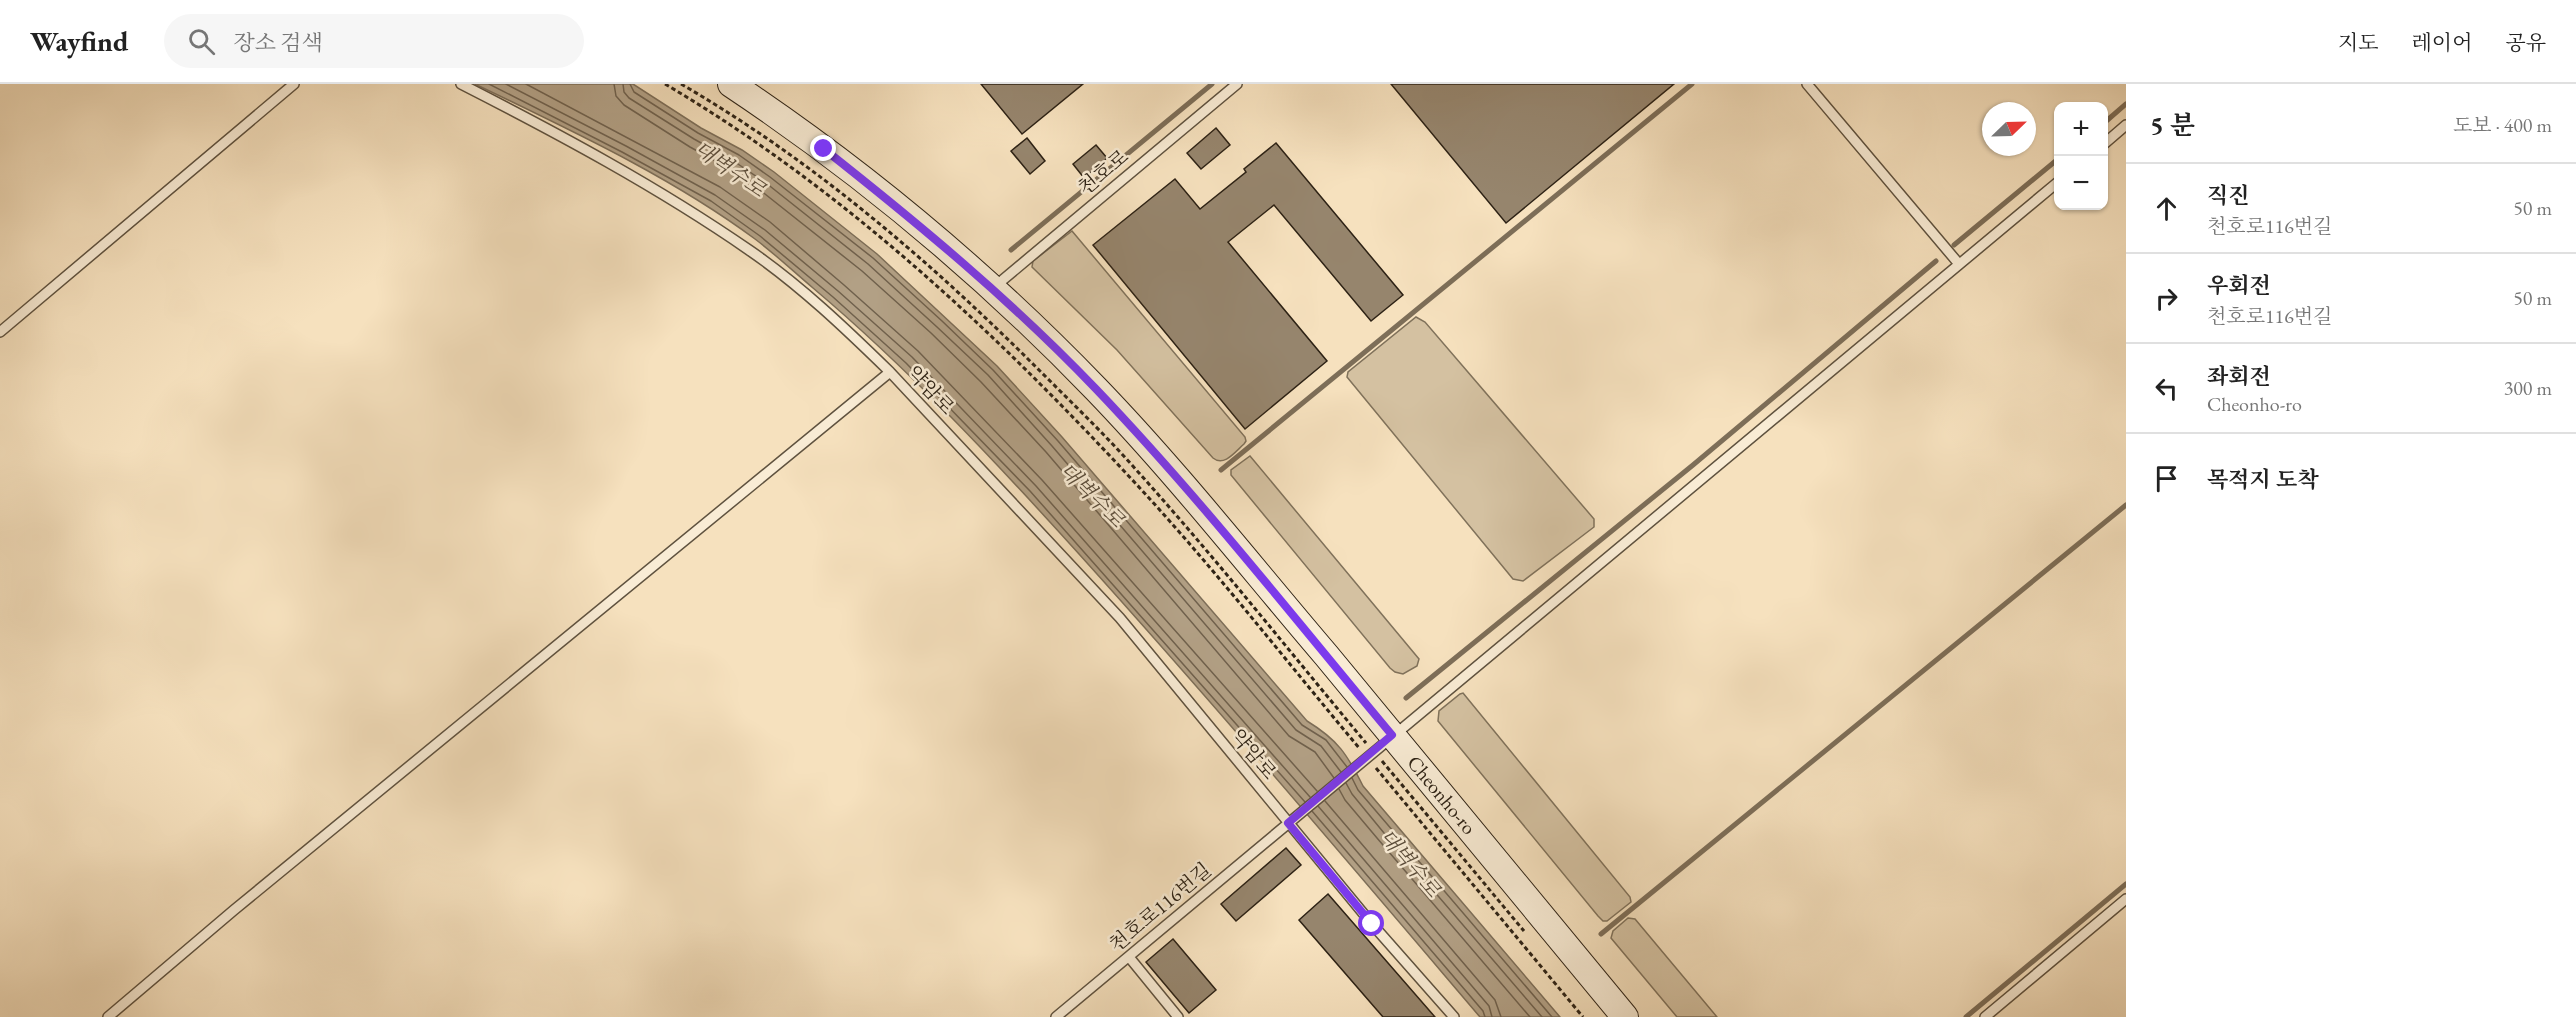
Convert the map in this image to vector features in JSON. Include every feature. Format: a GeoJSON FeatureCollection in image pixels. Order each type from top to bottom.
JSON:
{"type":"FeatureCollection","features":[{"type":"Feature","properties":{"kind":"street","name":"Cheonho-ro"},"geometry":{"type":"LineString","coordinates":[[731,84],[824,149],[910,217],[992,289],[1096,388],[1163,463],[1373,751],[1625,1017]]}},
{"type":"Feature","properties":{"kind":"lane"},"geometry":{"type":"LineString","coordinates":[[0,332],[294,84]]}},
{"type":"Feature","properties":{"kind":"lane","name":"약암로"},"geometry":{"type":"LineString","coordinates":[[461,84],[607,162],[750,251],[819,307],[890,372],[1120,618],[1290,821]]}},
{"type":"Feature","properties":{"kind":"lane","name":"천호로"},"geometry":{"type":"LineString","coordinates":[[992,289],[1237,84]]}},
{"type":"Feature","properties":{"kind":"lane"},"geometry":{"type":"LineString","coordinates":[[1807,84],[1959,264]]}},
{"type":"Feature","properties":{"kind":"lane"},"geometry":{"type":"LineString","coordinates":[[2108,140],[2126,125]]}},
{"type":"Feature","properties":{"kind":"lane","name":"천호로116번길"},"geometry":{"type":"LineString","coordinates":[[1056,1017],[2054,185]]}},
{"type":"Feature","properties":{"kind":"lane"},"geometry":{"type":"LineString","coordinates":[[108,1017],[289,864],[890,372]]}},
{"type":"Feature","properties":{"kind":"lane"},"geometry":{"type":"LineString","coordinates":[[1290,821],[1454,1017]]}},
{"type":"Feature","properties":{"kind":"lane"},"geometry":{"type":"LineString","coordinates":[[1985,1017],[2126,899]]}},
{"type":"Feature","properties":{"kind":"lane"},"geometry":{"type":"LineString","coordinates":[[1129,957],[1178,1017]]}},
{"type":"Feature","properties":{"kind":"path"},"geometry":{"type":"LineString","coordinates":[[665,84],[738,129],[820,188],[962,307],[1125,472],[1373,751],[1583,1017]]}},
{"type":"Feature","properties":{"kind":"path"},"geometry":{"type":"LineString","coordinates":[[681,84],[820,178],[919,257],[994,326],[1104,436],[1148,483],[1526,934]]}},
{"type":"Feature","properties":{"kind":"shaded area"},"geometry":{"type":"Polygon","coordinates":[[[1072,231],[1245,437],[1244,444],[1225,460],[1213,458],[1117,350],[1032,267],[1033,261],[1072,231]]]}},
{"type":"Feature","properties":{"kind":"shaded area"},"geometry":{"type":"Polygon","coordinates":[[[1416,317],[1425,322],[1594,519],[1594,527],[1523,581],[1513,579],[1347,377],[1348,372],[1416,317]]]}},
{"type":"Feature","properties":{"kind":"shaded area"},"geometry":{"type":"Polygon","coordinates":[[[1250,456],[1419,659],[1417,666],[1403,674],[1390,668],[1231,475],[1231,470],[1250,456]]]}},
{"type":"Feature","properties":{"kind":"shaded area"},"geometry":{"type":"Polygon","coordinates":[[[1463,693],[1630,897],[1631,902],[1607,921],[1603,921],[1598,916],[1438,721],[1439,711],[1463,693]]]}},
{"type":"Feature","properties":{"kind":"shaded area"},"geometry":{"type":"Polygon","coordinates":[[[1628,918],[1635,919],[1717,1017],[1677,1017],[1611,938],[1613,931],[1628,918]]]}},
{"type":"Feature","properties":{"kind":"water","name":"대벽수로"},"geometry":{"type":"Polygon","coordinates":[[[475,84],[633,84],[774,172],[877,254],[997,366],[1062,437],[1307,721],[1327,735],[1341,749],[1363,786],[1560,1017],[1480,1017],[1231,726],[1016,485],[917,383],[849,319],[777,257],[722,216],[654,174],[475,84]]]}},
{"type":"Feature","properties":{"kind":"building"},"geometry":{"type":"Polygon","coordinates":[[[981,84],[1083,84],[1022,134],[981,84]]]}},
{"type":"Feature","properties":{"kind":"building"},"geometry":{"type":"Polygon","coordinates":[[[1391,84],[1674,84],[1506,223],[1391,84]]]}},
{"type":"Feature","properties":{"kind":"building"},"geometry":{"type":"Polygon","coordinates":[[[1216,128],[1230,145],[1201,169],[1187,153],[1216,128]]]}},
{"type":"Feature","properties":{"kind":"building"},"geometry":{"type":"Polygon","coordinates":[[[1027,138],[1045,161],[1030,174],[1011,151],[1027,138]]]}},
{"type":"Feature","properties":{"kind":"building"},"geometry":{"type":"Polygon","coordinates":[[[1276,143],[1403,295],[1371,321],[1274,205],[1228,242],[1327,361],[1245,429],[1093,245],[1175,179],[1200,209],[1246,172],[1244,169],[1276,143]]]}},
{"type":"Feature","properties":{"kind":"building"},"geometry":{"type":"Polygon","coordinates":[[[1096,145],[1107,158],[1084,178],[1073,164],[1096,145]]]}},
{"type":"Feature","properties":{"kind":"building"},"geometry":{"type":"Polygon","coordinates":[[[1286,848],[1301,865],[1236,921],[1221,904],[1286,848]]]}},
{"type":"Feature","properties":{"kind":"building"},"geometry":{"type":"Polygon","coordinates":[[[1328,894],[1435,1017],[1383,1017],[1299,920],[1328,894]]]}},
{"type":"Feature","properties":{"kind":"building"},"geometry":{"type":"Polygon","coordinates":[[[1173,939],[1216,990],[1189,1013],[1146,962],[1173,939]]]}},
{"type":"Feature","properties":{"kind":"waterway"},"geometry":{"type":"LineString","coordinates":[[1011,250],[1212,84]]}},
{"type":"Feature","properties":{"kind":"waterway"},"geometry":{"type":"LineString","coordinates":[[1221,470],[1692,84]]}},
{"type":"Feature","properties":{"kind":"waterway"},"geometry":{"type":"LineString","coordinates":[[2108,120],[2126,104]]}},
{"type":"Feature","properties":{"kind":"waterway"},"geometry":{"type":"LineString","coordinates":[[1954,245],[2054,162]]}},
{"type":"Feature","properties":{"kind":"waterway"},"geometry":{"type":"LineString","coordinates":[[1406,698],[1693,465],[1936,261]]}},
{"type":"Feature","properties":{"kind":"waterway"},"geometry":{"type":"LineString","coordinates":[[1601,934],[2126,505]]}},
{"type":"Feature","properties":{"kind":"waterway"},"geometry":{"type":"LineString","coordinates":[[1966,1017],[2126,884]]}},
{"type":"Feature","properties":{"kind":"route"},"geometry":{"type":"LineString","coordinates":[[824,149],[910,217],[992,289],[1096,388],[1185,488],[1392,735],[1288,823],[1372,924]]}}]}
